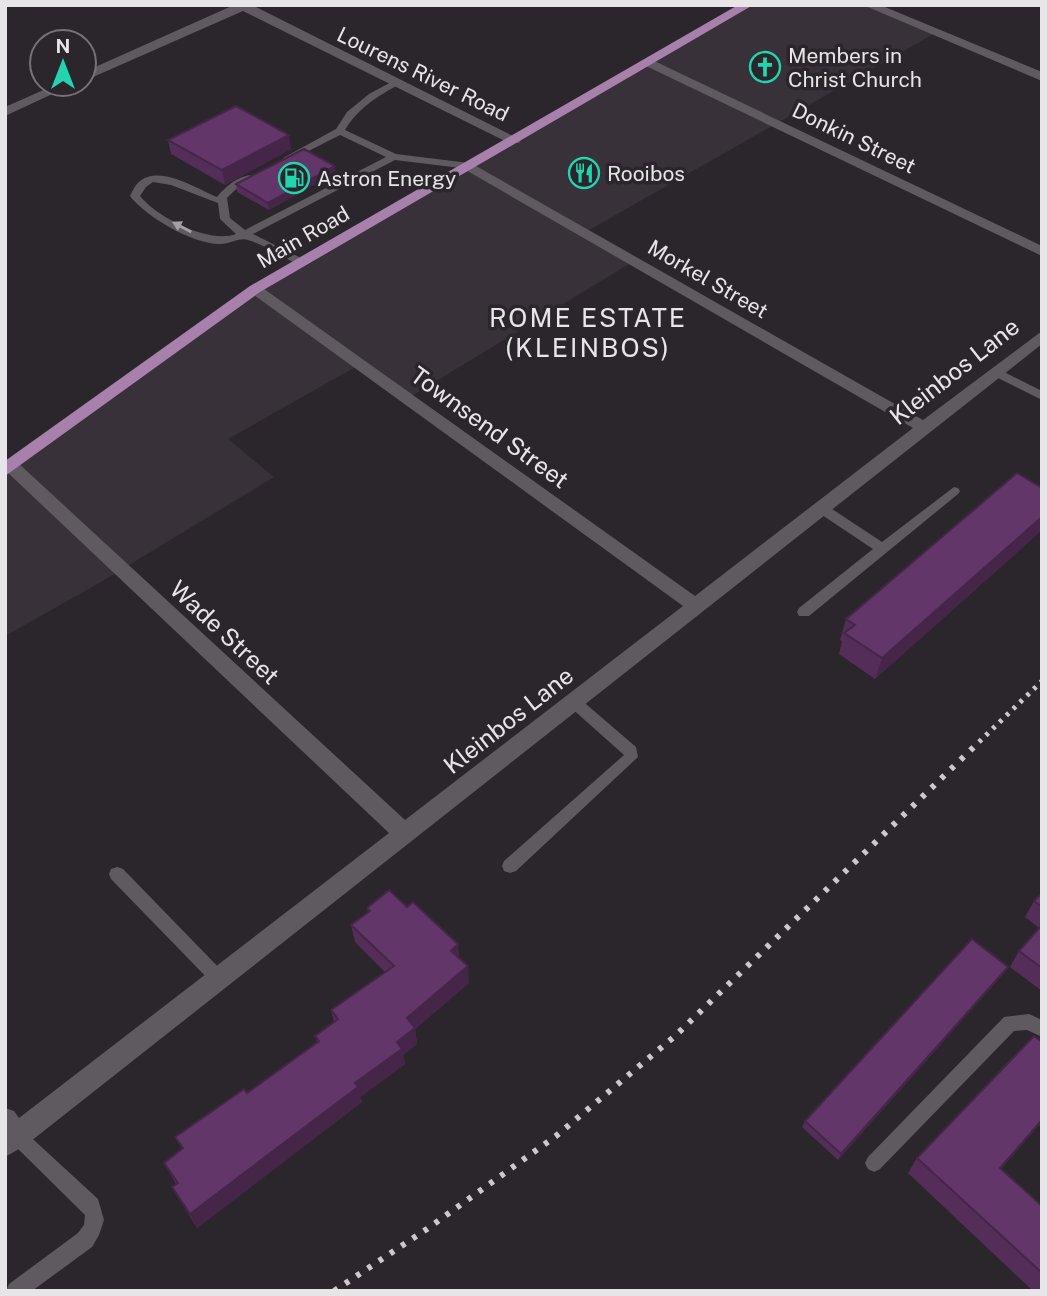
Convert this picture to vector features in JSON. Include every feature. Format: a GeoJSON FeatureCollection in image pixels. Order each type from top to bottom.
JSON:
{"type":"FeatureCollection","features":[{"type":"Feature","properties":{"kind":"main road","name":"Main Road"},"geometry":{"type":"LineString","coordinates":[[8,468],[255,289],[747,5]]}},
{"type":"Feature","properties":{"kind":"street"},"geometry":{"type":"LineString","coordinates":[[869,5],[1042,77]]}},
{"type":"Feature","properties":{"kind":"street"},"geometry":{"type":"LineString","coordinates":[[98,71],[242,6]]}},
{"type":"Feature","properties":{"kind":"street","name":"Lourens River Road"},"geometry":{"type":"LineString","coordinates":[[242,6],[514,140]]}},
{"type":"Feature","properties":{"kind":"street","name":"Donkin Street"},"geometry":{"type":"LineString","coordinates":[[648,62],[1042,252]]}},
{"type":"Feature","properties":{"kind":"street"},"geometry":{"type":"LineString","coordinates":[[5,112],[36,98]]}},
{"type":"Feature","properties":{"kind":"street","name":"Morkel Street"},"geometry":{"type":"LineString","coordinates":[[469,166],[925,428]]}},
{"type":"Feature","properties":{"kind":"street","name":"Townsend Street"},"geometry":{"type":"LineString","coordinates":[[255,289],[696,606]]}},
{"type":"Feature","properties":{"kind":"street","name":"Kleinbos Lane"},"geometry":{"type":"LineString","coordinates":[[9,1134],[219,979],[1042,335]]}},
{"type":"Feature","properties":{"kind":"street","name":"Wade Street"},"geometry":{"type":"LineString","coordinates":[[8,468],[405,834]]}},
{"type":"Feature","properties":{"kind":"lane"},"geometry":{"type":"LineString","coordinates":[[279,163],[340,131],[350,114],[372,96],[397,82]]}},
{"type":"Feature","properties":{"kind":"lane"},"geometry":{"type":"LineString","coordinates":[[340,131],[394,157],[469,166]]}},
{"type":"Feature","properties":{"kind":"lane"},"geometry":{"type":"LineString","coordinates":[[222,201],[202,196],[170,179],[146,182],[138,187],[135,196],[145,208],[208,239],[221,241],[246,234],[394,157]]}},
{"type":"Feature","properties":{"kind":"lane"},"geometry":{"type":"LineString","coordinates":[[267,169],[231,188],[222,197],[225,219],[236,230],[301,262]]}},
{"type":"Feature","properties":{"kind":"lane"},"geometry":{"type":"LineString","coordinates":[[996,372],[1042,396]]}},
{"type":"Feature","properties":{"kind":"lane"},"geometry":{"type":"LineString","coordinates":[[804,612],[954,491]]}},
{"type":"Feature","properties":{"kind":"lane"},"geometry":{"type":"LineString","coordinates":[[821,509],[883,548]]}},
{"type":"Feature","properties":{"kind":"lane"},"geometry":{"type":"LineString","coordinates":[[510,866],[631,757],[631,751],[573,702]]}},
{"type":"Feature","properties":{"kind":"lane"},"geometry":{"type":"LineString","coordinates":[[117,874],[219,979]]}},
{"type":"Feature","properties":{"kind":"lane"},"geometry":{"type":"LineString","coordinates":[[874,1163],[1010,1023],[1030,1023],[1042,1029]]}},
{"type":"Feature","properties":{"kind":"lane"},"geometry":{"type":"LineString","coordinates":[[9,1134],[91,1206],[96,1215],[92,1232],[85,1240],[16,1291]]}},
{"type":"Feature","properties":{"kind":"shaded area"},"geometry":{"type":"Polygon","coordinates":[[[749,5],[872,5],[937,32],[584,233],[629,264],[405,400],[359,365],[228,439],[274,477],[101,582],[5,636],[5,474],[257,289],[749,5]]]}},
{"type":"Feature","properties":{"kind":"building"},"geometry":{"type":"Polygon","coordinates":[[[236,106],[289,135],[222,170],[168,140],[236,106]]]}},
{"type":"Feature","properties":{"kind":"building"},"geometry":{"type":"Polygon","coordinates":[[[304,149],[335,166],[268,203],[236,184],[304,149]]]}},
{"type":"Feature","properties":{"kind":"building"},"geometry":{"type":"Polygon","coordinates":[[[1017,473],[1042,488],[1042,517],[882,658],[844,633],[855,625],[846,619],[1017,473]]]}},
{"type":"Feature","properties":{"kind":"building"},"geometry":{"type":"Polygon","coordinates":[[[389,890],[407,907],[413,902],[458,944],[451,951],[468,966],[407,1018],[415,1028],[397,1042],[402,1049],[355,1083],[358,1087],[190,1214],[172,1187],[178,1183],[164,1163],[183,1148],[175,1137],[244,1089],[247,1093],[319,1041],[315,1036],[338,1019],[331,1010],[394,966],[351,925],[370,911],[367,908],[389,890]]]}},
{"type":"Feature","properties":{"kind":"building"},"geometry":{"type":"Polygon","coordinates":[[[1042,893],[1042,907],[1034,901],[1042,893]]]}},
{"type":"Feature","properties":{"kind":"building"},"geometry":{"type":"Polygon","coordinates":[[[1042,925],[1042,968],[1019,951],[1042,925]]]}},
{"type":"Feature","properties":{"kind":"building"},"geometry":{"type":"Polygon","coordinates":[[[972,939],[1008,967],[841,1154],[805,1121],[972,939]]]}},
{"type":"Feature","properties":{"kind":"building"},"geometry":{"type":"Polygon","coordinates":[[[1034,1036],[1042,1042],[1042,1120],[1000,1168],[1042,1206],[1042,1273],[917,1158],[1034,1036]]]}},
{"type":"Feature","properties":{"kind":"railway"},"geometry":{"type":"LineString","coordinates":[[979,742],[1042,681]]}},
{"type":"Feature","properties":{"kind":"railway"},"geometry":{"type":"LineString","coordinates":[[334,1291],[427,1229],[556,1136],[675,1036],[980,741]]}},
{"type":"Feature","properties":{"kind":"place","name":"Members in Christ Church"},"geometry":{"type":"Point","coordinates":[765,67]}},
{"type":"Feature","properties":{"kind":"place","name":"Rooibos"},"geometry":{"type":"Point","coordinates":[584,173]}},
{"type":"Feature","properties":{"kind":"place","name":"Astron Energy"},"geometry":{"type":"Point","coordinates":[294,178]}},
{"type":"Feature","properties":{"kind":"district","name":"ROME ESTATE (KLEINBOS)"},"geometry":{"type":"Point","coordinates":[588,332]}}]}
